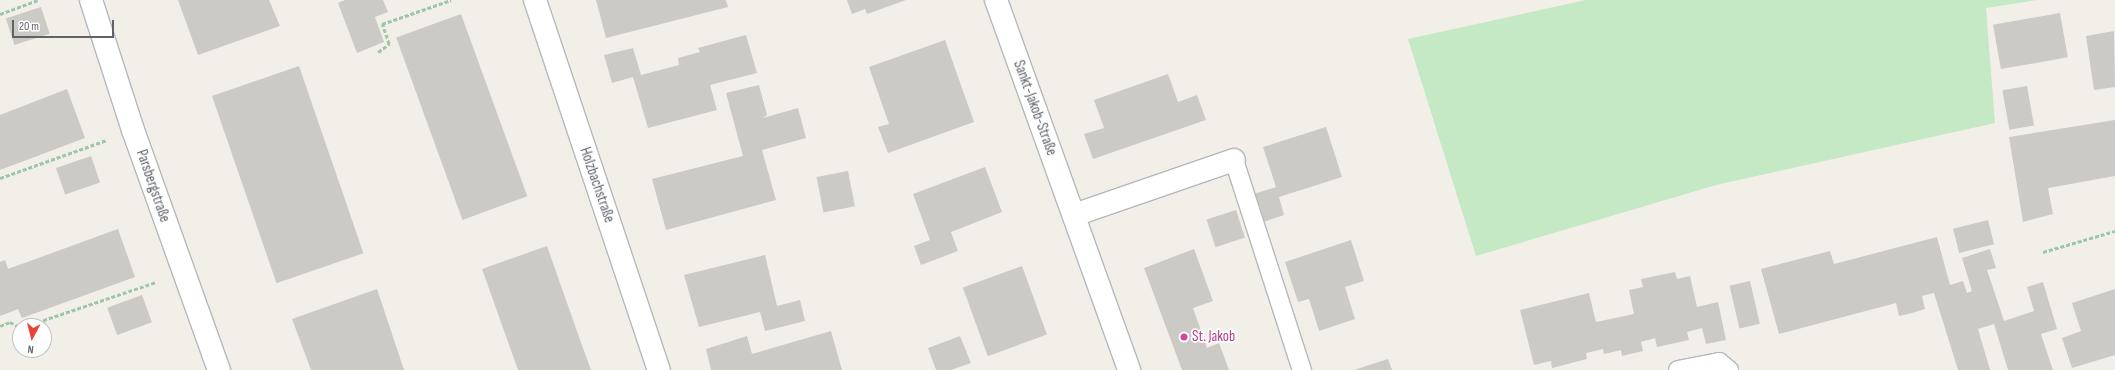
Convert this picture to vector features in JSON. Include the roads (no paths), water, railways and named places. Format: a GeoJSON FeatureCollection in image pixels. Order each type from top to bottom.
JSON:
{"type":"FeatureCollection","features":[{"type":"Feature","properties":{"kind":"street","name":"Parsbergstraße"},"geometry":{"type":"LineString","coordinates":[[91,0],[183,273],[219,370]]}},
{"type":"Feature","properties":{"kind":"street","name":"Holzbachstraße"},"geometry":{"type":"LineString","coordinates":[[535,0],[659,370]]}},
{"type":"Feature","properties":{"kind":"street","name":"Sankt-Jakob-Straße"},"geometry":{"type":"LineString","coordinates":[[996,0],[1129,370]]}},
{"type":"Feature","properties":{"kind":"street"},"geometry":{"type":"LineString","coordinates":[[1074,215],[1234,160]]}},
{"type":"Feature","properties":{"kind":"lane"},"geometry":{"type":"LineString","coordinates":[[1234,160],[1302,370]]}},
{"type":"Feature","properties":{"kind":"lane"},"geometry":{"type":"LineString","coordinates":[[1678,370],[1719,362],[1729,370]]}},
{"type":"Feature","properties":{"kind":"place","name":"St. Jakob"},"geometry":{"type":"Point","coordinates":[1184,337]}}]}
